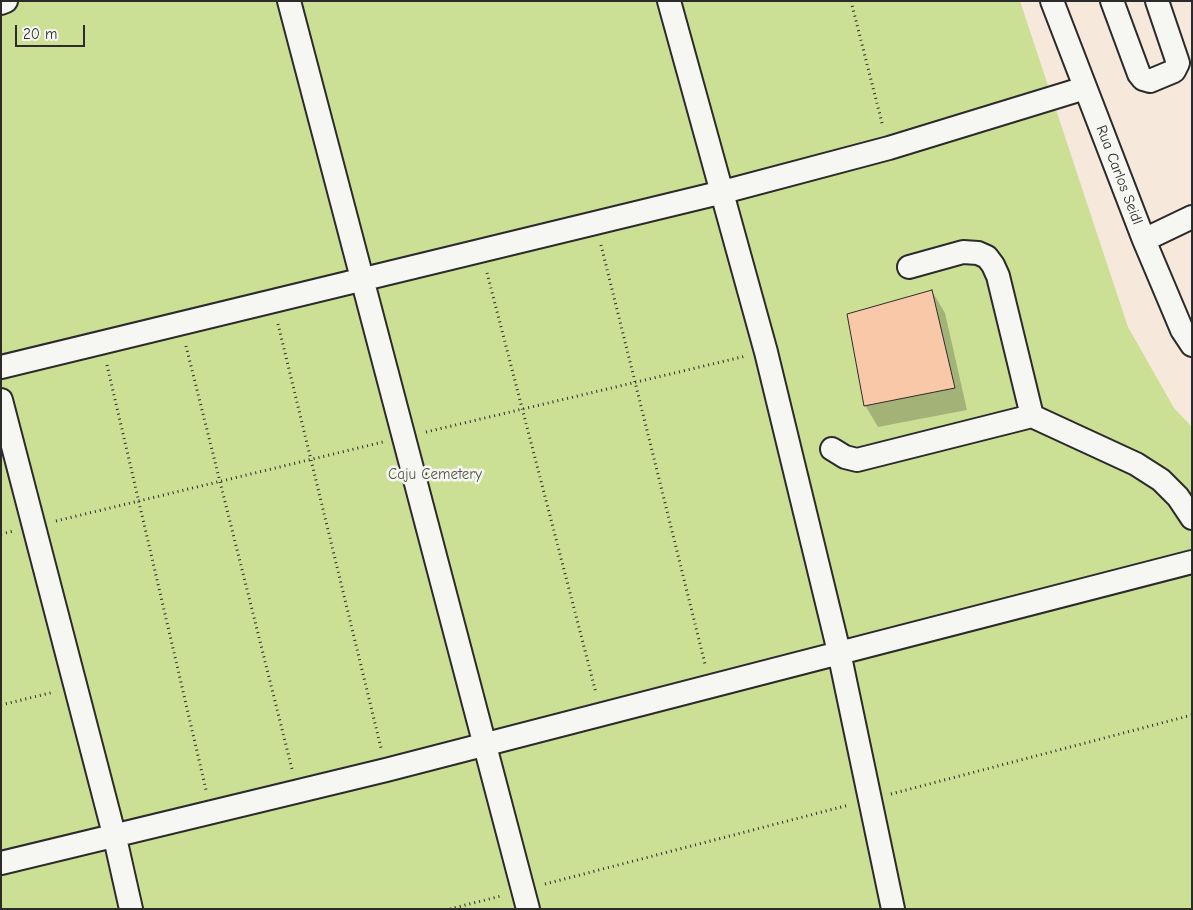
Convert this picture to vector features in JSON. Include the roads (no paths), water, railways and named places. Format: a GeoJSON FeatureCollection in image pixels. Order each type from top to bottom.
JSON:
{"type":"FeatureCollection","features":[{"type":"Feature","properties":{"kind":"street"},"geometry":{"type":"LineString","coordinates":[[1,3],[6,1]]}},
{"type":"Feature","properties":{"kind":"street"},"geometry":{"type":"LineString","coordinates":[[288,1],[526,900]]}},
{"type":"Feature","properties":{"kind":"street"},"geometry":{"type":"LineString","coordinates":[[670,1],[766,352],[839,652],[893,909]]}},
{"type":"Feature","properties":{"kind":"street","name":"Rua Carlos Seidl"},"geometry":{"type":"LineString","coordinates":[[1052,1],[1144,240],[1182,330],[1192,344]]}},
{"type":"Feature","properties":{"kind":"street"},"geometry":{"type":"LineString","coordinates":[[1112,1],[1139,74],[1143,79],[1150,80],[1174,71],[1178,63],[1157,1]]}},
{"type":"Feature","properties":{"kind":"street"},"geometry":{"type":"LineString","coordinates":[[1,367],[722,192],[889,148],[1085,88]]}},
{"type":"Feature","properties":{"kind":"street"},"geometry":{"type":"LineString","coordinates":[[1144,240],[1192,217]]}},
{"type":"Feature","properties":{"kind":"street"},"geometry":{"type":"LineString","coordinates":[[909,267],[964,252],[978,253],[987,257],[998,276],[1032,416]]}},
{"type":"Feature","properties":{"kind":"street"},"geometry":{"type":"LineString","coordinates":[[1,400],[74,687],[115,838],[131,909]]}},
{"type":"Feature","properties":{"kind":"street"},"geometry":{"type":"LineString","coordinates":[[832,449],[845,457],[857,460],[1032,416],[1136,464],[1161,480],[1178,497],[1192,518]]}},
{"type":"Feature","properties":{"kind":"street"},"geometry":{"type":"LineString","coordinates":[[1,863],[115,838],[298,790],[386,770],[1192,562]]}},
{"type":"Feature","properties":{"kind":"park label","name":"Caju Cemetery"},"geometry":{"type":"Point","coordinates":[435,475]}}]}
